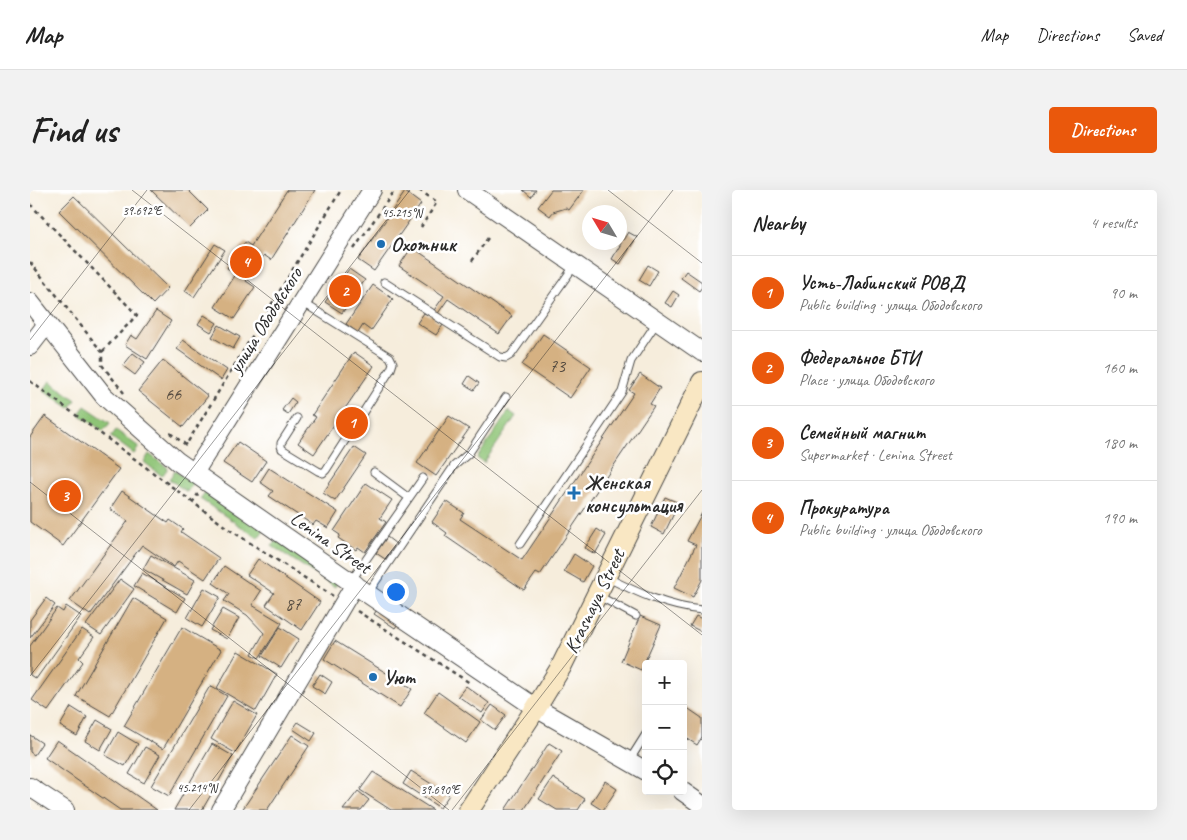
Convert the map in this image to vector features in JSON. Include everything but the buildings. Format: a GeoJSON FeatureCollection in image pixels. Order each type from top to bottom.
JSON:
{"type":"FeatureCollection","features":[{"type":"Feature","properties":{"kind":"main road","name":"Krasnaya Street"},"geometry":{"type":"LineString","coordinates":[[469,810],[562,667],[702,382]]}},
{"type":"Feature","properties":{"kind":"street","name":"улица Ободовского"},"geometry":{"type":"LineString","coordinates":[[194,473],[372,190]]}},
{"type":"Feature","properties":{"kind":"street"},"geometry":{"type":"LineString","coordinates":[[467,190],[702,352]]}},
{"type":"Feature","properties":{"kind":"street","name":"Lenina Street"},"geometry":{"type":"LineString","coordinates":[[30,302],[104,396],[177,461],[536,708],[642,769]]}},
{"type":"Feature","properties":{"kind":"street"},"geometry":{"type":"LineString","coordinates":[[30,346],[47,324]]}},
{"type":"Feature","properties":{"kind":"street"},"geometry":{"type":"LineString","coordinates":[[221,810],[344,602],[358,586]]}},
{"type":"Feature","properties":{"kind":"street"},"geometry":{"type":"LineString","coordinates":[[30,787],[65,810]]}},
{"type":"Feature","properties":{"kind":"street"},"geometry":{"type":"LineString","coordinates":[[687,794],[702,805]]}},
{"type":"Feature","properties":{"kind":"lane"},"geometry":{"type":"LineString","coordinates":[[384,282],[500,357],[506,358],[511,355],[575,265]]}},
{"type":"Feature","properties":{"kind":"lane"},"geometry":{"type":"LineString","coordinates":[[297,418],[280,446],[318,472],[326,470],[393,363],[390,357],[302,302]]}},
{"type":"Feature","properties":{"kind":"lane"},"geometry":{"type":"LineString","coordinates":[[520,544],[622,392],[631,361],[657,322]]}},
{"type":"Feature","properties":{"kind":"lane"},"geometry":{"type":"LineString","coordinates":[[358,586],[454,466],[470,452],[506,398]]}},
{"type":"Feature","properties":{"kind":"lane"},"geometry":{"type":"LineString","coordinates":[[374,472],[409,498]]}},
{"type":"Feature","properties":{"kind":"lane"},"geometry":{"type":"LineString","coordinates":[[358,586],[409,498],[423,478]]}},
{"type":"Feature","properties":{"kind":"lane"},"geometry":{"type":"LineString","coordinates":[[606,577],[641,594],[678,606],[702,610]]}},
{"type":"Feature","properties":{"kind":"lane"},"geometry":{"type":"LineString","coordinates":[[597,595],[636,616]]}},
{"type":"Feature","properties":{"kind":"lane"},"geometry":{"type":"LineString","coordinates":[[628,761],[642,740]]}},
{"type":"Feature","properties":{"kind":"path"},"geometry":{"type":"LineString","coordinates":[[164,429],[186,445],[341,190]]}},
{"type":"Feature","properties":{"kind":"path"},"geometry":{"type":"LineString","coordinates":[[419,190],[437,202],[421,227]]}},
{"type":"Feature","properties":{"kind":"path"},"geometry":{"type":"LineString","coordinates":[[30,204],[137,315],[102,352]]}},
{"type":"Feature","properties":{"kind":"path"},"geometry":{"type":"LineString","coordinates":[[472,261],[490,235]]}},
{"type":"Feature","properties":{"kind":"path"},"geometry":{"type":"LineString","coordinates":[[30,262],[102,352],[102,365],[124,393]]}},
{"type":"Feature","properties":{"kind":"path"},"geometry":{"type":"LineString","coordinates":[[30,381],[230,530],[473,685]]}},
{"type":"Feature","properties":{"kind":"green space"},"geometry":{"type":"Polygon","coordinates":[[[50,381],[76,400],[70,408],[44,390],[50,381]]]}},
{"type":"Feature","properties":{"kind":"green space"},"geometry":{"type":"Polygon","coordinates":[[[85,406],[110,423],[103,431],[79,414],[85,406]]]}},
{"type":"Feature","properties":{"kind":"green space"},"geometry":{"type":"Polygon","coordinates":[[[509,411],[516,416],[484,463],[477,458],[509,411]]]}},
{"type":"Feature","properties":{"kind":"green space"},"geometry":{"type":"Polygon","coordinates":[[[116,430],[139,447],[134,454],[111,437],[116,430]]]}},
{"type":"Feature","properties":{"kind":"green space"},"geometry":{"type":"Polygon","coordinates":[[[149,454],[168,468],[162,476],[144,462],[149,454]]]}},
{"type":"Feature","properties":{"kind":"green space"},"geometry":{"type":"Polygon","coordinates":[[[175,471],[193,483],[187,492],[169,479],[175,471]]]}},
{"type":"Feature","properties":{"kind":"green space"},"geometry":{"type":"Polygon","coordinates":[[[206,491],[264,530],[258,538],[200,499],[206,491]]]}},
{"type":"Feature","properties":{"kind":"green space"},"geometry":{"type":"Polygon","coordinates":[[[278,538],[338,581],[335,587],[272,546],[278,538]]]}},
{"type":"Feature","properties":{"kind":"place","name":"Охотник"},"geometry":{"type":"Point","coordinates":[381,244]}},
{"type":"Feature","properties":{"kind":"place","name":"Прокуратура"},"geometry":{"type":"Point","coordinates":[246,262]}},
{"type":"Feature","properties":{"kind":"place","name":"Федеральное БТИ"},"geometry":{"type":"Point","coordinates":[345,291]}},
{"type":"Feature","properties":{"kind":"place","name":"Усть-Лабинский РОВД"},"geometry":{"type":"Point","coordinates":[352,423]}},
{"type":"Feature","properties":{"kind":"place","name":"Женская консультация"},"geometry":{"type":"Point","coordinates":[574,493]}},
{"type":"Feature","properties":{"kind":"place","name":"Семейный магнит"},"geometry":{"type":"Point","coordinates":[65,496]}},
{"type":"Feature","properties":{"kind":"place","name":"Уют"},"geometry":{"type":"Point","coordinates":[373,677]}}]}
